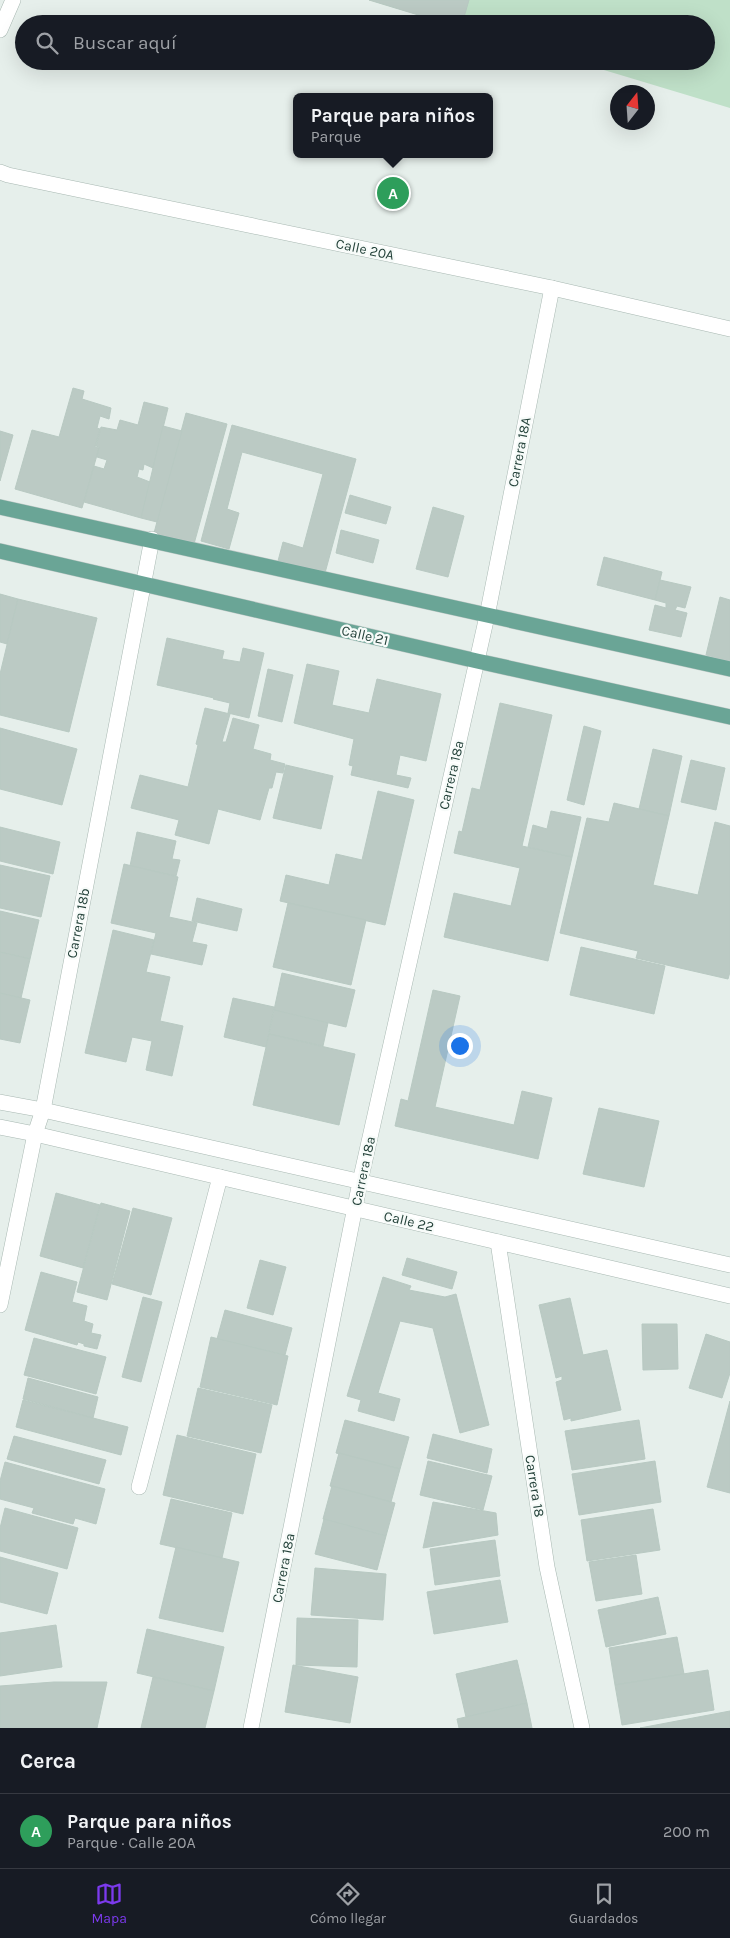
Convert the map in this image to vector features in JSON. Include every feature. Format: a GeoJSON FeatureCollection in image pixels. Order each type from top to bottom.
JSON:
{"type":"FeatureCollection","features":[{"type":"Feature","properties":{"kind":"main road"},"geometry":{"type":"LineString","coordinates":[[0,507],[152,539],[487,616],[730,669]]}},
{"type":"Feature","properties":{"kind":"main road","name":"Calle 21"},"geometry":{"type":"LineString","coordinates":[[0,551],[730,717]]}},
{"type":"Feature","properties":{"kind":"street"},"geometry":{"type":"LineString","coordinates":[[0,30],[13,0]]}},
{"type":"Feature","properties":{"kind":"street","name":"Calle 20A"},"geometry":{"type":"LineString","coordinates":[[0,172],[552,288],[730,329]]}},
{"type":"Feature","properties":{"kind":"street","name":"Carrera 18A"},"geometry":{"type":"LineString","coordinates":[[487,616],[552,288]]}},
{"type":"Feature","properties":{"kind":"street","name":"Carrera 18b"},"geometry":{"type":"LineString","coordinates":[[0,1305],[35,1134],[43,1110],[152,539]]}},
{"type":"Feature","properties":{"kind":"street","name":"Carrera 18a"},"geometry":{"type":"LineString","coordinates":[[252,1728],[360,1182],[487,616]]}},
{"type":"Feature","properties":{"kind":"street","name":"Calle 22"},"geometry":{"type":"LineString","coordinates":[[0,1102],[43,1110],[730,1265]]}},
{"type":"Feature","properties":{"kind":"street","name":"Calle 22"},"geometry":{"type":"LineString","coordinates":[[0,1127],[730,1296]]}},
{"type":"Feature","properties":{"kind":"street"},"geometry":{"type":"LineString","coordinates":[[139,1487],[220,1177]]}},
{"type":"Feature","properties":{"kind":"street","name":"Carrera 18"},"geometry":{"type":"LineString","coordinates":[[498,1242],[547,1567],[582,1728]]}},
{"type":"Feature","properties":{"kind":"green space"},"geometry":{"type":"Polygon","coordinates":[[[369,0],[730,0],[730,108],[604,70],[715,70],[715,15],[418,15],[369,0]]]}},
{"type":"Feature","properties":{"kind":"building"},"geometry":{"type":"Polygon","coordinates":[[[369,0],[469,0],[465,15],[418,15],[369,0]]]}},
{"type":"Feature","properties":{"kind":"building"},"geometry":{"type":"Polygon","coordinates":[[[73,388],[84,391],[82,399],[111,408],[109,419],[100,416],[97,428],[100,429],[95,447],[99,448],[82,508],[15,489],[32,430],[59,437],[73,388]]]}},
{"type":"Feature","properties":{"kind":"building"},"geometry":{"type":"Polygon","coordinates":[[[144,402],[168,408],[153,468],[144,464],[143,470],[139,469],[137,477],[150,482],[141,518],[84,502],[94,466],[104,469],[107,460],[97,457],[99,447],[96,446],[101,427],[117,430],[120,420],[138,425],[144,402]]]}},
{"type":"Feature","properties":{"kind":"building"},"geometry":{"type":"Polygon","coordinates":[[[186,413],[227,424],[194,544],[154,533],[186,413]]]}},
{"type":"Feature","properties":{"kind":"building"},"geometry":{"type":"Polygon","coordinates":[[[232,425],[356,459],[325,573],[278,561],[283,542],[303,548],[323,474],[242,452],[227,509],[239,513],[229,549],[201,541],[232,425]]]}},
{"type":"Feature","properties":{"kind":"building"},"geometry":{"type":"Polygon","coordinates":[[[163,426],[182,431],[157,522],[141,518],[163,426]]]}},
{"type":"Feature","properties":{"kind":"building"},"geometry":{"type":"Polygon","coordinates":[[[0,431],[13,435],[0,481],[0,431]]]}},
{"type":"Feature","properties":{"kind":"building"},"geometry":{"type":"Polygon","coordinates":[[[350,495],[391,507],[386,524],[345,513],[350,495]]]}},
{"type":"Feature","properties":{"kind":"building"},"geometry":{"type":"Polygon","coordinates":[[[433,507],[464,516],[448,577],[416,569],[433,507]]]}},
{"type":"Feature","properties":{"kind":"building"},"geometry":{"type":"Polygon","coordinates":[[[341,530],[379,540],[373,563],[336,553],[341,530]]]}},
{"type":"Feature","properties":{"kind":"building"},"geometry":{"type":"Polygon","coordinates":[[[604,557],[662,572],[655,600],[597,585],[604,557]]]}},
{"type":"Feature","properties":{"kind":"building"},"geometry":{"type":"Polygon","coordinates":[[[660,580],[691,587],[685,608],[677,606],[675,610],[687,613],[681,637],[649,630],[655,605],[666,608],[666,603],[655,600],[660,580]]]}},
{"type":"Feature","properties":{"kind":"building"},"geometry":{"type":"Polygon","coordinates":[[[0,594],[18,599],[7,644],[0,642],[0,594]]]}},
{"type":"Feature","properties":{"kind":"building"},"geometry":{"type":"Polygon","coordinates":[[[720,597],[730,600],[730,661],[706,655],[720,597]]]}},
{"type":"Feature","properties":{"kind":"building"},"geometry":{"type":"Polygon","coordinates":[[[18,599],[97,618],[69,732],[0,715],[0,674],[18,599]]]}},
{"type":"Feature","properties":{"kind":"building"},"geometry":{"type":"Polygon","coordinates":[[[167,638],[224,651],[222,659],[240,662],[243,648],[264,653],[249,718],[228,713],[230,703],[157,685],[167,638]]]}},
{"type":"Feature","properties":{"kind":"building"},"geometry":{"type":"Polygon","coordinates":[[[307,664],[339,671],[332,705],[369,713],[377,679],[441,694],[426,761],[400,755],[396,775],[411,778],[408,788],[351,775],[353,766],[349,765],[354,739],[294,723],[307,664]]]}},
{"type":"Feature","properties":{"kind":"building"},"geometry":{"type":"Polygon","coordinates":[[[268,669],[293,675],[282,722],[258,716],[268,669]]]}},
{"type":"Feature","properties":{"kind":"building"},"geometry":{"type":"Polygon","coordinates":[[[500,703],[552,715],[522,846],[572,857],[548,961],[444,937],[454,893],[511,906],[520,868],[454,853],[459,831],[462,832],[472,788],[480,790],[500,703]]]}},
{"type":"Feature","properties":{"kind":"building"},"geometry":{"type":"Polygon","coordinates":[[[205,708],[230,714],[222,742],[226,742],[233,718],[259,725],[253,749],[271,754],[270,760],[285,764],[283,773],[276,772],[272,788],[269,788],[260,820],[218,809],[209,844],[175,835],[179,820],[131,808],[140,775],[188,787],[205,708]]]}},
{"type":"Feature","properties":{"kind":"building"},"geometry":{"type":"Polygon","coordinates":[[[584,726],[601,731],[584,805],[567,800],[584,726]]]}},
{"type":"Feature","properties":{"kind":"building"},"geometry":{"type":"Polygon","coordinates":[[[0,728],[77,749],[62,805],[0,789],[0,728]]]}},
{"type":"Feature","properties":{"kind":"building"},"geometry":{"type":"Polygon","coordinates":[[[653,749],[682,756],[669,816],[639,809],[653,749]]]}},
{"type":"Feature","properties":{"kind":"building"},"geometry":{"type":"Polygon","coordinates":[[[691,760],[725,768],[716,810],[681,802],[691,760]]]}},
{"type":"Feature","properties":{"kind":"building"},"geometry":{"type":"Polygon","coordinates":[[[286,765],[333,776],[321,829],[273,818],[286,765]]]}},
{"type":"Feature","properties":{"kind":"building"},"geometry":{"type":"Polygon","coordinates":[[[378,791],[414,800],[385,925],[280,901],[286,875],[329,885],[336,854],[362,860],[378,791]]]}},
{"type":"Feature","properties":{"kind":"building"},"geometry":{"type":"Polygon","coordinates":[[[614,803],[669,816],[653,885],[698,895],[715,822],[730,826],[730,972],[728,979],[636,958],[638,951],[560,933],[587,818],[609,822],[614,803]]]}},
{"type":"Feature","properties":{"kind":"building"},"geometry":{"type":"Polygon","coordinates":[[[551,811],[581,817],[572,857],[528,847],[533,825],[547,829],[551,811]]]}},
{"type":"Feature","properties":{"kind":"building"},"geometry":{"type":"Polygon","coordinates":[[[0,827],[60,842],[53,874],[0,861],[0,827]]]}},
{"type":"Feature","properties":{"kind":"building"},"geometry":{"type":"Polygon","coordinates":[[[137,832],[176,841],[172,859],[180,860],[176,876],[130,866],[137,832]]]}},
{"type":"Feature","properties":{"kind":"building"},"geometry":{"type":"Polygon","coordinates":[[[124,864],[178,877],[169,917],[197,923],[192,942],[207,945],[202,965],[151,954],[156,933],[111,923],[124,864]]]}},
{"type":"Feature","properties":{"kind":"building"},"geometry":{"type":"Polygon","coordinates":[[[0,865],[50,876],[41,917],[0,908],[0,865]]]}},
{"type":"Feature","properties":{"kind":"building"},"geometry":{"type":"Polygon","coordinates":[[[197,898],[242,909],[237,931],[192,921],[197,898]]]}},
{"type":"Feature","properties":{"kind":"building"},"geometry":{"type":"Polygon","coordinates":[[[288,903],[366,920],[351,985],[273,967],[288,903]]]}},
{"type":"Feature","properties":{"kind":"building"},"geometry":{"type":"Polygon","coordinates":[[[0,911],[39,920],[30,959],[0,952],[0,911]]]}},
{"type":"Feature","properties":{"kind":"building"},"geometry":{"type":"Polygon","coordinates":[[[113,930],[154,940],[146,972],[170,977],[160,1021],[183,1026],[172,1076],[146,1070],[152,1041],[132,1037],[126,1062],[85,1053],[113,930]]]}},
{"type":"Feature","properties":{"kind":"building"},"geometry":{"type":"Polygon","coordinates":[[[581,947],[665,966],[654,1014],[570,995],[581,947]]]}},
{"type":"Feature","properties":{"kind":"building"},"geometry":{"type":"Polygon","coordinates":[[[0,952],[30,959],[21,998],[0,993],[0,952]]]}},
{"type":"Feature","properties":{"kind":"building"},"geometry":{"type":"Polygon","coordinates":[[[282,973],[355,990],[346,1027],[274,1010],[282,973]]]}},
{"type":"Feature","properties":{"kind":"building"},"geometry":{"type":"Polygon","coordinates":[[[433,990],[460,996],[435,1107],[514,1125],[522,1091],[552,1098],[538,1159],[395,1126],[401,1099],[408,1101],[433,990]]]}},
{"type":"Feature","properties":{"kind":"building"},"geometry":{"type":"Polygon","coordinates":[[[0,993],[30,1000],[20,1043],[0,1039],[0,993]]]}},
{"type":"Feature","properties":{"kind":"building"},"geometry":{"type":"Polygon","coordinates":[[[233,998],[274,1007],[266,1047],[224,1037],[233,998]]]}},
{"type":"Feature","properties":{"kind":"building"},"geometry":{"type":"Polygon","coordinates":[[[274,1010],[328,1023],[323,1046],[269,1034],[274,1010]]]}},
{"type":"Feature","properties":{"kind":"building"},"geometry":{"type":"Polygon","coordinates":[[[269,1034],[355,1054],[339,1125],[253,1105],[269,1034]]]}},
{"type":"Feature","properties":{"kind":"building"},"geometry":{"type":"Polygon","coordinates":[[[599,1108],[659,1121],[644,1187],[583,1174],[599,1108]]]}},
{"type":"Feature","properties":{"kind":"building"},"geometry":{"type":"Polygon","coordinates":[[[56,1193],[100,1205],[83,1268],[40,1256],[56,1193]]]}},
{"type":"Feature","properties":{"kind":"building"},"geometry":{"type":"Polygon","coordinates":[[[101,1203],[130,1211],[107,1300],[77,1292],[101,1203]]]}},
{"type":"Feature","properties":{"kind":"building"},"geometry":{"type":"Polygon","coordinates":[[[133,1208],[172,1218],[151,1295],[112,1284],[133,1208]]]}},
{"type":"Feature","properties":{"kind":"building"},"geometry":{"type":"Polygon","coordinates":[[[407,1258],[457,1272],[452,1289],[402,1275],[407,1258]]]}},
{"type":"Feature","properties":{"kind":"building"},"geometry":{"type":"Polygon","coordinates":[[[260,1260],[286,1267],[273,1315],[247,1308],[260,1260]]]}},
{"type":"Feature","properties":{"kind":"building"},"geometry":{"type":"Polygon","coordinates":[[[41,1272],[77,1282],[72,1302],[87,1306],[84,1321],[93,1324],[91,1333],[101,1335],[97,1349],[84,1346],[84,1344],[78,1342],[77,1345],[25,1330],[41,1272]]]}},
{"type":"Feature","properties":{"kind":"building"},"geometry":{"type":"Polygon","coordinates":[[[383,1277],[411,1286],[409,1290],[445,1297],[456,1294],[489,1425],[460,1433],[433,1328],[400,1321],[378,1393],[400,1399],[394,1421],[358,1411],[361,1400],[347,1396],[383,1277]]]}},
{"type":"Feature","properties":{"kind":"building"},"geometry":{"type":"Polygon","coordinates":[[[143,1297],[162,1302],[141,1382],[122,1377],[143,1297]]]}},
{"type":"Feature","properties":{"kind":"building"},"geometry":{"type":"Polygon","coordinates":[[[570,1298],[583,1355],[607,1350],[621,1410],[571,1421],[571,1418],[564,1420],[556,1382],[562,1380],[562,1376],[556,1378],[539,1305],[570,1298]]]}},
{"type":"Feature","properties":{"kind":"building"},"geometry":{"type":"Polygon","coordinates":[[[225,1310],[292,1328],[285,1355],[217,1339],[225,1310]]]}},
{"type":"Feature","properties":{"kind":"building"},"geometry":{"type":"Polygon","coordinates":[[[642,1324],[677,1324],[678,1369],[643,1370],[642,1324]]]}},
{"type":"Feature","properties":{"kind":"building"},"geometry":{"type":"Polygon","coordinates":[[[706,1334],[730,1342],[730,1373],[722,1398],[689,1388],[706,1334]]]}},
{"type":"Feature","properties":{"kind":"building"},"geometry":{"type":"Polygon","coordinates":[[[211,1337],[288,1356],[277,1405],[200,1387],[211,1337]]]}},
{"type":"Feature","properties":{"kind":"building"},"geometry":{"type":"Polygon","coordinates":[[[34,1338],[106,1357],[96,1394],[24,1375],[34,1338]]]}},
{"type":"Feature","properties":{"kind":"building"},"geometry":{"type":"Polygon","coordinates":[[[28,1378],[98,1397],[93,1418],[23,1399],[28,1378]]]}},
{"type":"Feature","properties":{"kind":"building"},"geometry":{"type":"Polygon","coordinates":[[[198,1388],[272,1405],[261,1453],[187,1436],[198,1388]]]}},
{"type":"Feature","properties":{"kind":"building"},"geometry":{"type":"Polygon","coordinates":[[[23,1400],[128,1427],[121,1455],[16,1427],[23,1400]]]}},
{"type":"Feature","properties":{"kind":"building"},"geometry":{"type":"Polygon","coordinates":[[[730,1401],[730,1493],[707,1487],[730,1401]]]}},
{"type":"Feature","properties":{"kind":"building"},"geometry":{"type":"Polygon","coordinates":[[[345,1420],[409,1437],[400,1469],[336,1453],[345,1420]]]}},
{"type":"Feature","properties":{"kind":"building"},"geometry":{"type":"Polygon","coordinates":[[[639,1420],[645,1459],[572,1470],[565,1431],[639,1420]]]}},
{"type":"Feature","properties":{"kind":"building"},"geometry":{"type":"Polygon","coordinates":[[[433,1434],[492,1449],[487,1473],[427,1458],[433,1434]]]}},
{"type":"Feature","properties":{"kind":"building"},"geometry":{"type":"Polygon","coordinates":[[[177,1435],[256,1454],[243,1514],[163,1495],[177,1435]]]}},
{"type":"Feature","properties":{"kind":"building"},"geometry":{"type":"Polygon","coordinates":[[[14,1436],[106,1460],[99,1484],[7,1459],[14,1436]]]}},
{"type":"Feature","properties":{"kind":"building"},"geometry":{"type":"Polygon","coordinates":[[[339,1453],[400,1469],[391,1502],[330,1486],[339,1453]]]}},
{"type":"Feature","properties":{"kind":"building"},"geometry":{"type":"Polygon","coordinates":[[[428,1461],[492,1476],[483,1510],[420,1495],[428,1461]]]}},
{"type":"Feature","properties":{"kind":"building"},"geometry":{"type":"Polygon","coordinates":[[[655,1461],[661,1502],[579,1515],[572,1474],[655,1461]]]}},
{"type":"Feature","properties":{"kind":"building"},"geometry":{"type":"Polygon","coordinates":[[[5,1462],[105,1489],[96,1524],[75,1518],[73,1524],[32,1513],[34,1508],[0,1499],[0,1481],[5,1462]]]}},
{"type":"Feature","properties":{"kind":"building"},"geometry":{"type":"Polygon","coordinates":[[[332,1486],[395,1503],[386,1536],[323,1519],[332,1486]]]}},
{"type":"Feature","properties":{"kind":"building"},"geometry":{"type":"Polygon","coordinates":[[[171,1499],[232,1513],[222,1558],[160,1544],[171,1499]]]}},
{"type":"Feature","properties":{"kind":"building"},"geometry":{"type":"Polygon","coordinates":[[[433,1502],[496,1513],[498,1535],[423,1548],[433,1502]]]}},
{"type":"Feature","properties":{"kind":"building"},"geometry":{"type":"Polygon","coordinates":[[[5,1508],[78,1528],[67,1569],[0,1551],[0,1528],[5,1508]]]}},
{"type":"Feature","properties":{"kind":"building"},"geometry":{"type":"Polygon","coordinates":[[[653,1509],[660,1550],[587,1561],[581,1520],[653,1509]]]}},
{"type":"Feature","properties":{"kind":"building"},"geometry":{"type":"Polygon","coordinates":[[[324,1519],[386,1536],[377,1570],[315,1554],[324,1519]]]}},
{"type":"Feature","properties":{"kind":"building"},"geometry":{"type":"Polygon","coordinates":[[[495,1540],[500,1576],[435,1585],[430,1549],[495,1540]]]}},
{"type":"Feature","properties":{"kind":"building"},"geometry":{"type":"Polygon","coordinates":[[[176,1547],[239,1562],[223,1632],[159,1618],[176,1547]]]}},
{"type":"Feature","properties":{"kind":"building"},"geometry":{"type":"Polygon","coordinates":[[[636,1555],[642,1594],[596,1601],[589,1562],[636,1555]]]}},
{"type":"Feature","properties":{"kind":"building"},"geometry":{"type":"Polygon","coordinates":[[[0,1557],[58,1573],[47,1614],[0,1602],[0,1557]]]}},
{"type":"Feature","properties":{"kind":"building"},"geometry":{"type":"Polygon","coordinates":[[[315,1568],[386,1574],[383,1620],[311,1615],[315,1568]]]}},
{"type":"Feature","properties":{"kind":"building"},"geometry":{"type":"Polygon","coordinates":[[[500,1580],[508,1622],[434,1634],[427,1592],[500,1580]]]}},
{"type":"Feature","properties":{"kind":"building"},"geometry":{"type":"Polygon","coordinates":[[[658,1597],[666,1634],[606,1647],[598,1610],[658,1597]]]}},
{"type":"Feature","properties":{"kind":"building"},"geometry":{"type":"Polygon","coordinates":[[[297,1618],[358,1620],[357,1667],[296,1665],[297,1618]]]}},
{"type":"Feature","properties":{"kind":"building"},"geometry":{"type":"Polygon","coordinates":[[[56,1625],[62,1667],[0,1676],[0,1633],[56,1625]]]}},
{"type":"Feature","properties":{"kind":"building"},"geometry":{"type":"Polygon","coordinates":[[[147,1629],[224,1647],[214,1691],[137,1673],[147,1629]]]}},
{"type":"Feature","properties":{"kind":"building"},"geometry":{"type":"Polygon","coordinates":[[[677,1637],[684,1674],[615,1685],[609,1648],[677,1637]]]}},
{"type":"Feature","properties":{"kind":"building"},"geometry":{"type":"Polygon","coordinates":[[[517,1660],[527,1703],[466,1717],[456,1674],[517,1660]]]}},
{"type":"Feature","properties":{"kind":"building"},"geometry":{"type":"Polygon","coordinates":[[[293,1665],[358,1677],[350,1723],[285,1712],[293,1665]]]}},
{"type":"Feature","properties":{"kind":"building"},"geometry":{"type":"Polygon","coordinates":[[[708,1670],[714,1710],[622,1725],[615,1685],[708,1670]]]}},
{"type":"Feature","properties":{"kind":"building"},"geometry":{"type":"Polygon","coordinates":[[[153,1677],[214,1691],[205,1728],[141,1728],[153,1677]]]}},
{"type":"Feature","properties":{"kind":"building"},"geometry":{"type":"Polygon","coordinates":[[[54,1682],[107,1682],[97,1728],[0,1728],[0,1686],[54,1682]]]}},
{"type":"Feature","properties":{"kind":"building"},"geometry":{"type":"Polygon","coordinates":[[[527,1703],[532,1728],[459,1728],[457,1719],[527,1703]]]}},
{"type":"Feature","properties":{"kind":"building"},"geometry":{"type":"Polygon","coordinates":[[[730,1711],[730,1728],[640,1728],[730,1711]]]}},
{"type":"Feature","properties":{"kind":"place","name":"Parque para niños"},"geometry":{"type":"Point","coordinates":[393,193]}}]}
